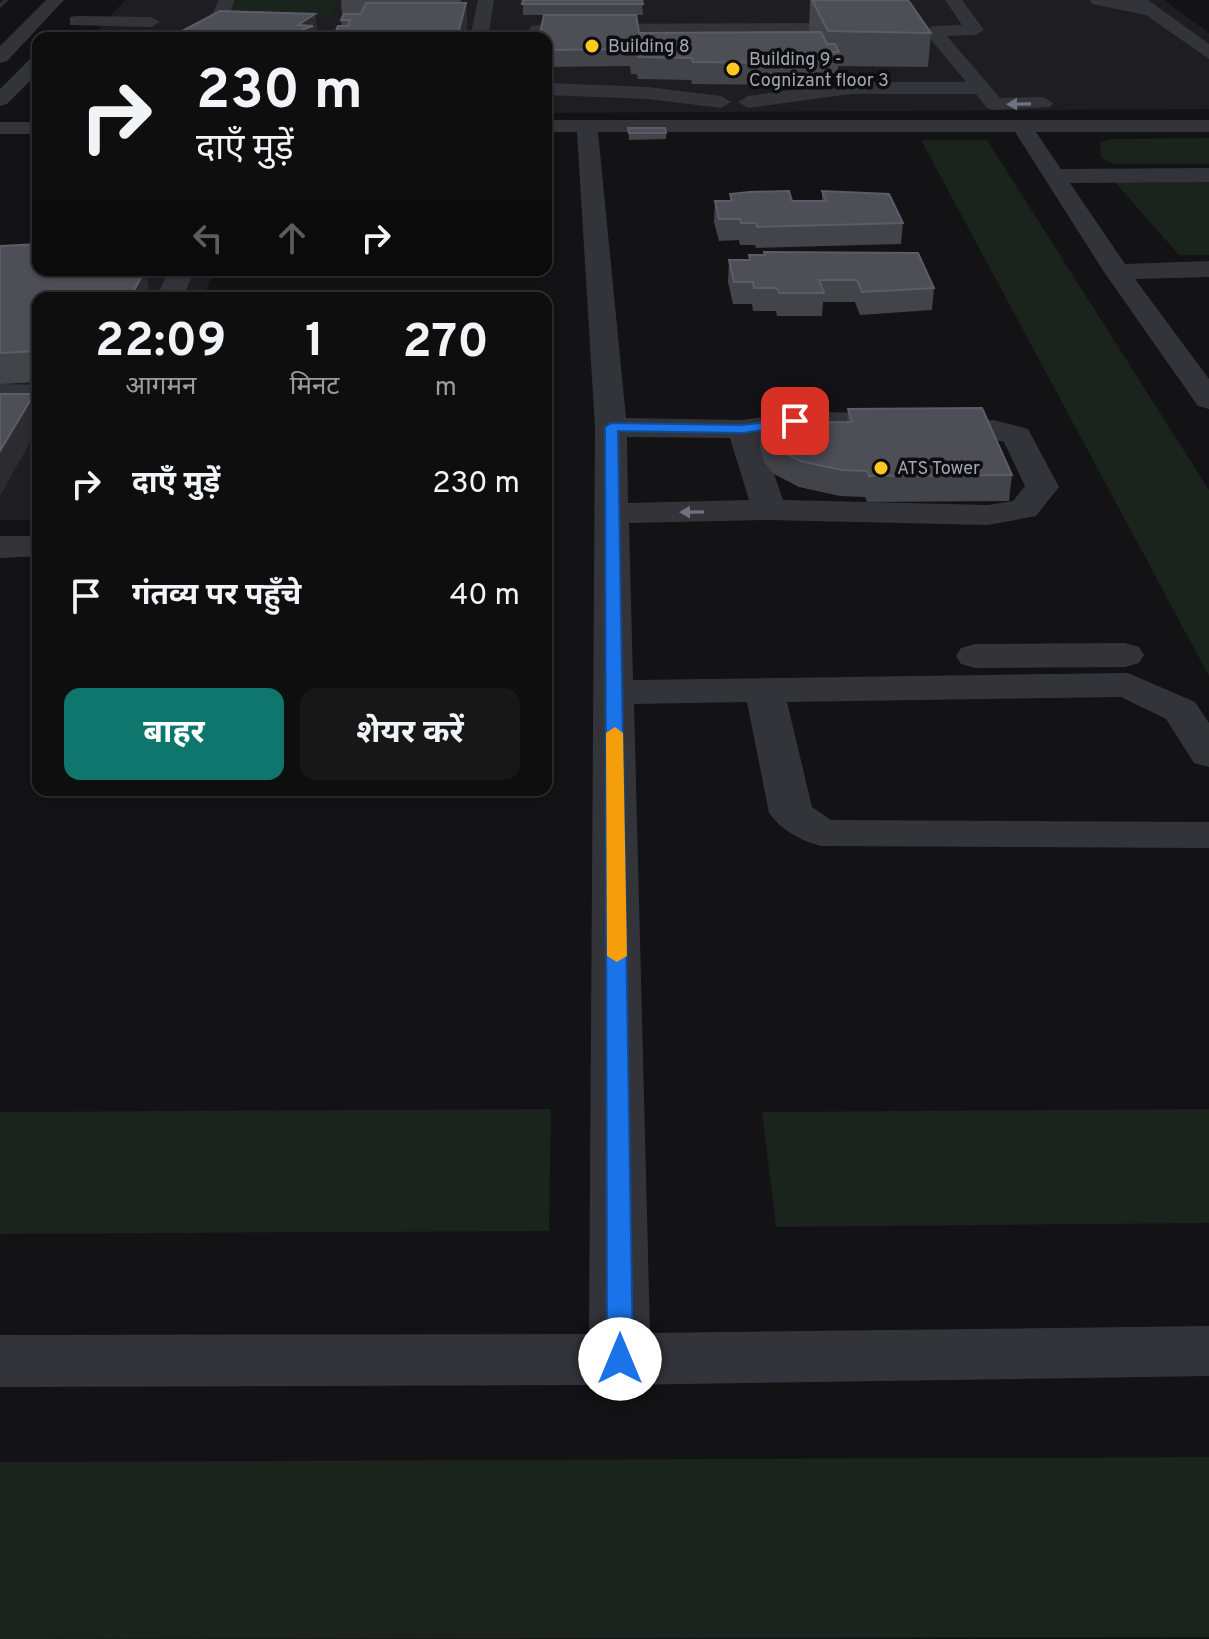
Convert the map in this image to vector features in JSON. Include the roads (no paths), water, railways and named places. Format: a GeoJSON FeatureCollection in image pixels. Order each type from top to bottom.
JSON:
{"type":"FeatureCollection","features":[{"type":"Feature","properties":{"kind":"street"},"geometry":{"type":"LineString","coordinates":[[0,57],[56,0]]}},
{"type":"Feature","properties":{"kind":"street"},"geometry":{"type":"LineString","coordinates":[[69,32],[84,21],[95,0]]}},
{"type":"Feature","properties":{"kind":"street"},"geometry":{"type":"LineString","coordinates":[[216,25],[227,0]]}},
{"type":"Feature","properties":{"kind":"street"},"geometry":{"type":"LineString","coordinates":[[480,32],[486,0]]}},
{"type":"Feature","properties":{"kind":"street"},"geometry":{"type":"LineString","coordinates":[[953,0],[975,30],[933,31],[994,104],[1071,103]]}},
{"type":"Feature","properties":{"kind":"street"},"geometry":{"type":"LineString","coordinates":[[1098,0],[1144,6],[1209,53]]}},
{"type":"Feature","properties":{"kind":"street"},"geometry":{"type":"LineString","coordinates":[[84,21],[132,30],[156,14]]}},
{"type":"Feature","properties":{"kind":"street"},"geometry":{"type":"LineString","coordinates":[[536,32],[551,29],[891,27]]}},
{"type":"Feature","properties":{"kind":"street"},"geometry":{"type":"LineString","coordinates":[[0,100],[32,68]]}},
{"type":"Feature","properties":{"kind":"street"},"geometry":{"type":"LineString","coordinates":[[748,102],[862,87],[982,88]]}},
{"type":"Feature","properties":{"kind":"street"},"geometry":{"type":"LineString","coordinates":[[552,89],[648,93],[721,102]]}},
{"type":"Feature","properties":{"kind":"street"},"geometry":{"type":"LineString","coordinates":[[552,102],[914,101]]}},
{"type":"Feature","properties":{"kind":"street"},"geometry":{"type":"LineString","coordinates":[[552,126],[1209,126]]}},
{"type":"Feature","properties":{"kind":"street"},"geometry":{"type":"LineString","coordinates":[[587,126],[611,427],[620,1359]]}},
{"type":"Feature","properties":{"kind":"street"},"geometry":{"type":"LineString","coordinates":[[1021,126],[1057,176],[1117,272],[1209,400]]}},
{"type":"Feature","properties":{"kind":"street"},"geometry":{"type":"LineString","coordinates":[[0,128],[32,128]]}},
{"type":"Feature","properties":{"kind":"street"},"geometry":{"type":"LineString","coordinates":[[1057,176],[1209,175]]}},
{"type":"Feature","properties":{"kind":"street"},"geometry":{"type":"LineString","coordinates":[[1117,272],[1209,269]]}},
{"type":"Feature","properties":{"kind":"street"},"geometry":{"type":"LineString","coordinates":[[0,393],[32,394]]}},
{"type":"Feature","properties":{"kind":"street"},"geometry":{"type":"LineString","coordinates":[[0,420],[32,420]]}},
{"type":"Feature","properties":{"kind":"street"},"geometry":{"type":"LineString","coordinates":[[611,427],[743,429],[795,421],[1016,423],[1044,431],[1051,453],[1031,467]]}},
{"type":"Feature","properties":{"kind":"street"},"geometry":{"type":"LineString","coordinates":[[743,429],[769,510]]}},
{"type":"Feature","properties":{"kind":"street"},"geometry":{"type":"LineString","coordinates":[[613,513],[769,510],[1008,514],[1024,509],[1042,487],[1017,436],[994,429],[800,434]]}},
{"type":"Feature","properties":{"kind":"street"},"geometry":{"type":"LineString","coordinates":[[0,547],[32,546]]}},
{"type":"Feature","properties":{"kind":"street"},"geometry":{"type":"LineString","coordinates":[[614,676],[1125,655]]}},
{"type":"Feature","properties":{"kind":"street"},"geometry":{"type":"LineString","coordinates":[[614,676],[765,690],[1128,685],[1181,711],[1209,754]]}},
{"type":"Feature","properties":{"kind":"street"},"geometry":{"type":"LineString","coordinates":[[765,690],[791,813],[821,833],[1209,835]]}},
{"type":"Feature","properties":{"kind":"street"},"geometry":{"type":"LineString","coordinates":[[0,1361],[620,1359],[1209,1351]]}},
{"type":"Feature","properties":{"kind":"waterway"},"geometry":{"type":"LineString","coordinates":[[0,6],[6,0]]}},
{"type":"Feature","properties":{"kind":"place","name":"Building 8"},"geometry":{"type":"Point","coordinates":[592,46]}},
{"type":"Feature","properties":{"kind":"place","name":"Building 9 - Cognizant floor 3"},"geometry":{"type":"Point","coordinates":[733,69]}},
{"type":"Feature","properties":{"kind":"place","name":"ATS Tower"},"geometry":{"type":"Point","coordinates":[881,468]}}]}
